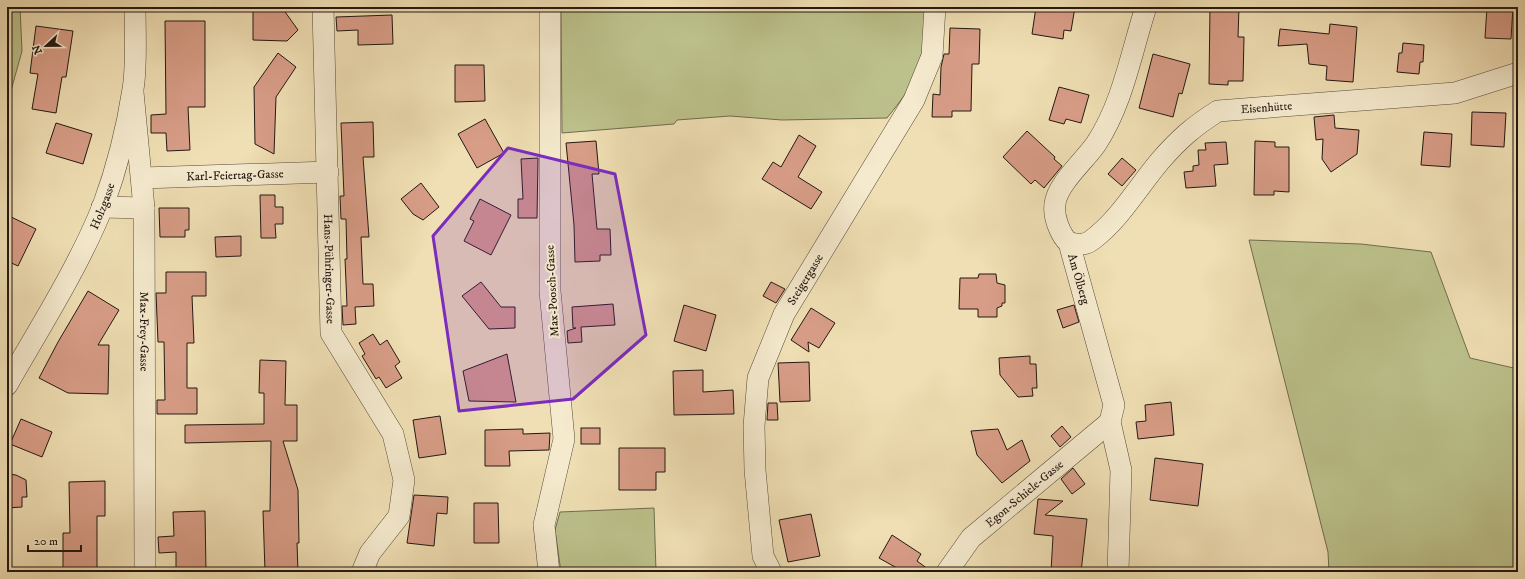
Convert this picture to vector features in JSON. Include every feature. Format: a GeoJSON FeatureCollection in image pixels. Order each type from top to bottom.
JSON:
{"type":"FeatureCollection","features":[{"type":"Feature","properties":{"kind":"street","name":"Holzgasse"},"geometry":{"type":"LineString","coordinates":[[7,385],[74,267],[102,207],[120,154],[133,92],[135,7]]}},
{"type":"Feature","properties":{"kind":"street","name":"Hans-Pühringer-Gasse"},"geometry":{"type":"LineString","coordinates":[[323,7],[331,333],[393,434],[404,480],[399,516],[370,553],[362,572]]}},
{"type":"Feature","properties":{"kind":"street","name":"Max-Poosch-Gasse"},"geometry":{"type":"LineString","coordinates":[[549,572],[544,526],[564,439],[550,290],[550,7]]}},
{"type":"Feature","properties":{"kind":"street","name":"Steigergasse"},"geometry":{"type":"LineString","coordinates":[[771,572],[763,556],[755,470],[754,426],[758,378],[784,314],[914,100],[932,56],[935,7]]}},
{"type":"Feature","properties":{"kind":"street","name":"Am Ölberg"},"geometry":{"type":"LineString","coordinates":[[1118,572],[1122,470],[1110,422],[1114,405],[1069,243],[1063,238],[1057,220],[1055,204],[1062,187],[1096,143],[1119,99],[1146,7]]}},
{"type":"Feature","properties":{"kind":"street","name":"Eisenhütte"},"geometry":{"type":"LineString","coordinates":[[1069,243],[1082,245],[1092,241],[1116,217],[1160,161],[1190,129],[1218,111],[1455,93],[1518,73]]}},
{"type":"Feature","properties":{"kind":"street","name":"Max-Frey-Gasse"},"geometry":{"type":"LineString","coordinates":[[133,92],[144,208],[145,572]]}},
{"type":"Feature","properties":{"kind":"street","name":"Karl-Feiertag-Gasse"},"geometry":{"type":"LineString","coordinates":[[142,178],[328,172]]}},
{"type":"Feature","properties":{"kind":"street"},"geometry":{"type":"LineString","coordinates":[[102,207],[144,208]]}},
{"type":"Feature","properties":{"kind":"street","name":"Egon-Schiele-Gasse"},"geometry":{"type":"LineString","coordinates":[[947,572],[971,538],[1110,422]]}},
{"type":"Feature","properties":{"kind":"highlighted area"},"geometry":{"type":"Polygon","coordinates":[[[508,148],[615,174],[646,335],[573,399],[459,411],[433,236],[508,148]]]}},
{"type":"Feature","properties":{"kind":"green space"},"geometry":{"type":"Polygon","coordinates":[[[7,7],[20,7],[22,51],[7,105],[7,7]]]}},
{"type":"Feature","properties":{"kind":"green space"},"geometry":{"type":"Polygon","coordinates":[[[561,7],[928,7],[923,49],[914,79],[902,99],[887,118],[782,120],[730,116],[677,120],[674,124],[562,133],[561,7]]]}},
{"type":"Feature","properties":{"kind":"green space"},"geometry":{"type":"Polygon","coordinates":[[[1249,240],[1361,244],[1431,252],[1470,358],[1518,369],[1518,572],[1329,572],[1328,552],[1249,240]]]}},
{"type":"Feature","properties":{"kind":"green space"},"geometry":{"type":"Polygon","coordinates":[[[654,508],[656,572],[561,572],[555,530],[560,512],[654,508]]]}},
{"type":"Feature","properties":{"kind":"building"},"geometry":{"type":"Polygon","coordinates":[[[1036,7],[1075,7],[1071,31],[1064,30],[1063,39],[1032,34],[1036,7]]]}},
{"type":"Feature","properties":{"kind":"building"},"geometry":{"type":"Polygon","coordinates":[[[1210,7],[1239,7],[1238,37],[1244,37],[1243,81],[1228,81],[1228,85],[1209,84],[1210,7]]]}},
{"type":"Feature","properties":{"kind":"building"},"geometry":{"type":"Polygon","coordinates":[[[1487,7],[1513,7],[1511,39],[1485,38],[1487,7]]]}},
{"type":"Feature","properties":{"kind":"building"},"geometry":{"type":"Polygon","coordinates":[[[253,8],[283,9],[298,30],[287,41],[253,40],[253,8]]]}},
{"type":"Feature","properties":{"kind":"building"},"geometry":{"type":"Polygon","coordinates":[[[392,15],[393,44],[358,45],[358,30],[337,31],[336,17],[392,15]]]}},
{"type":"Feature","properties":{"kind":"building"},"geometry":{"type":"Polygon","coordinates":[[[165,21],[205,21],[205,107],[188,107],[190,150],[167,151],[166,133],[151,133],[151,115],[166,114],[165,21]]]}},
{"type":"Feature","properties":{"kind":"building"},"geometry":{"type":"Polygon","coordinates":[[[1330,24],[1357,27],[1353,82],[1326,80],[1327,66],[1309,64],[1307,44],[1278,46],[1280,29],[1329,34],[1330,24]]]}},
{"type":"Feature","properties":{"kind":"building"},"geometry":{"type":"Polygon","coordinates":[[[36,26],[73,31],[66,77],[62,77],[56,113],[32,109],[38,74],[30,73],[36,26]]]}},
{"type":"Feature","properties":{"kind":"building"},"geometry":{"type":"Polygon","coordinates":[[[950,28],[980,29],[979,64],[972,64],[971,111],[952,111],[952,117],[932,117],[933,94],[940,95],[941,67],[944,54],[949,54],[950,28]]]}},
{"type":"Feature","properties":{"kind":"building"},"geometry":{"type":"Polygon","coordinates":[[[1403,43],[1424,45],[1423,62],[1420,62],[1419,74],[1397,72],[1399,53],[1402,53],[1403,43]]]}},
{"type":"Feature","properties":{"kind":"building"},"geometry":{"type":"Polygon","coordinates":[[[278,53],[296,67],[276,97],[274,154],[255,144],[254,87],[278,53]]]}},
{"type":"Feature","properties":{"kind":"building"},"geometry":{"type":"Polygon","coordinates":[[[1153,54],[1190,64],[1182,94],[1179,93],[1173,117],[1139,108],[1153,54]]]}},
{"type":"Feature","properties":{"kind":"building"},"geometry":{"type":"Polygon","coordinates":[[[455,65],[484,65],[485,101],[455,102],[455,65]]]}},
{"type":"Feature","properties":{"kind":"building"},"geometry":{"type":"Polygon","coordinates":[[[1059,87],[1089,95],[1081,123],[1066,119],[1064,124],[1049,120],[1059,87]]]}},
{"type":"Feature","properties":{"kind":"building"},"geometry":{"type":"Polygon","coordinates":[[[1472,112],[1506,113],[1504,147],[1471,145],[1472,112]]]}},
{"type":"Feature","properties":{"kind":"building"},"geometry":{"type":"Polygon","coordinates":[[[1334,115],[1335,128],[1359,130],[1357,154],[1331,172],[1322,159],[1323,139],[1316,140],[1314,117],[1334,115]]]}},
{"type":"Feature","properties":{"kind":"building"},"geometry":{"type":"Polygon","coordinates":[[[485,119],[504,153],[477,168],[458,134],[485,119]]]}},
{"type":"Feature","properties":{"kind":"building"},"geometry":{"type":"Polygon","coordinates":[[[373,122],[374,157],[363,157],[369,237],[361,237],[363,284],[373,284],[374,306],[355,307],[356,324],[343,325],[342,306],[347,306],[345,259],[347,259],[346,219],[341,219],[340,196],[344,196],[341,123],[373,122]]]}},
{"type":"Feature","properties":{"kind":"building"},"geometry":{"type":"Polygon","coordinates":[[[56,123],[92,134],[83,164],[46,153],[56,123]]]}},
{"type":"Feature","properties":{"kind":"building"},"geometry":{"type":"Polygon","coordinates":[[[1027,131],[1055,157],[1054,159],[1062,166],[1044,188],[1035,180],[1031,184],[1003,157],[1027,131]]]}},
{"type":"Feature","properties":{"kind":"building"},"geometry":{"type":"Polygon","coordinates":[[[1424,132],[1452,134],[1450,167],[1421,165],[1424,132]]]}},
{"type":"Feature","properties":{"kind":"building"},"geometry":{"type":"Polygon","coordinates":[[[799,135],[816,146],[798,177],[822,192],[811,209],[762,179],[773,162],[781,167],[799,135]]]}},
{"type":"Feature","properties":{"kind":"building"},"geometry":{"type":"Polygon","coordinates":[[[596,141],[599,174],[592,174],[597,229],[610,229],[611,255],[600,255],[600,261],[575,262],[574,225],[566,143],[596,141]]]}},
{"type":"Feature","properties":{"kind":"building"},"geometry":{"type":"Polygon","coordinates":[[[1255,141],[1275,142],[1275,147],[1289,147],[1289,192],[1274,191],[1274,195],[1254,195],[1255,141]]]}},
{"type":"Feature","properties":{"kind":"building"},"geometry":{"type":"Polygon","coordinates":[[[1226,142],[1228,164],[1214,165],[1216,186],[1186,188],[1184,172],[1193,171],[1193,166],[1199,165],[1198,150],[1206,150],[1205,143],[1226,142]]]}},
{"type":"Feature","properties":{"kind":"building"},"geometry":{"type":"Polygon","coordinates":[[[538,158],[537,218],[518,218],[518,199],[523,199],[521,159],[538,158]]]}},
{"type":"Feature","properties":{"kind":"building"},"geometry":{"type":"Polygon","coordinates":[[[1122,158],[1136,170],[1122,186],[1108,174],[1122,158]]]}},
{"type":"Feature","properties":{"kind":"building"},"geometry":{"type":"Polygon","coordinates":[[[421,183],[439,207],[423,220],[413,214],[401,199],[421,183]]]}},
{"type":"Feature","properties":{"kind":"building"},"geometry":{"type":"Polygon","coordinates":[[[260,195],[275,195],[275,207],[283,207],[283,224],[275,224],[276,238],[261,238],[260,195]]]}},
{"type":"Feature","properties":{"kind":"building"},"geometry":{"type":"Polygon","coordinates":[[[480,199],[511,215],[491,255],[464,241],[474,221],[470,219],[480,199]]]}},
{"type":"Feature","properties":{"kind":"building"},"geometry":{"type":"Polygon","coordinates":[[[159,208],[189,208],[189,230],[185,230],[185,237],[160,237],[159,208]]]}},
{"type":"Feature","properties":{"kind":"building"},"geometry":{"type":"Polygon","coordinates":[[[7,215],[36,229],[18,266],[7,261],[7,215]]]}},
{"type":"Feature","properties":{"kind":"building"},"geometry":{"type":"Polygon","coordinates":[[[241,236],[241,256],[216,257],[215,237],[241,236]]]}},
{"type":"Feature","properties":{"kind":"building"},"geometry":{"type":"Polygon","coordinates":[[[166,272],[206,272],[206,296],[192,296],[194,343],[187,343],[187,388],[197,388],[197,414],[157,414],[157,400],[165,400],[164,342],[158,342],[156,293],[166,293],[166,272]]]}},
{"type":"Feature","properties":{"kind":"building"},"geometry":{"type":"Polygon","coordinates":[[[979,274],[996,274],[997,283],[1005,285],[1005,303],[1002,303],[1002,306],[997,308],[997,317],[978,317],[978,309],[959,309],[960,278],[978,278],[979,274]]]}},
{"type":"Feature","properties":{"kind":"building"},"geometry":{"type":"Polygon","coordinates":[[[481,282],[501,307],[515,307],[515,328],[489,329],[462,296],[481,282]]]}},
{"type":"Feature","properties":{"kind":"building"},"geometry":{"type":"Polygon","coordinates":[[[771,282],[785,289],[776,303],[763,296],[771,282]]]}},
{"type":"Feature","properties":{"kind":"building"},"geometry":{"type":"Polygon","coordinates":[[[88,291],[119,310],[98,345],[109,345],[108,394],[68,393],[39,378],[88,291]]]}},
{"type":"Feature","properties":{"kind":"building"},"geometry":{"type":"Polygon","coordinates":[[[613,304],[615,325],[581,327],[582,342],[568,343],[567,331],[576,328],[573,328],[572,307],[613,304]]]}},
{"type":"Feature","properties":{"kind":"building"},"geometry":{"type":"Polygon","coordinates":[[[684,305],[716,315],[706,351],[674,341],[684,305]]]}},
{"type":"Feature","properties":{"kind":"building"},"geometry":{"type":"Polygon","coordinates":[[[1074,305],[1079,322],[1063,328],[1057,310],[1074,305]]]}},
{"type":"Feature","properties":{"kind":"building"},"geometry":{"type":"Polygon","coordinates":[[[811,308],[835,323],[819,348],[808,342],[809,352],[791,340],[811,308]]]}},
{"type":"Feature","properties":{"kind":"building"},"geometry":{"type":"Polygon","coordinates":[[[373,334],[380,345],[387,340],[400,362],[395,366],[402,378],[386,388],[379,377],[376,379],[362,356],[365,354],[359,343],[373,334]]]}},
{"type":"Feature","properties":{"kind":"building"},"geometry":{"type":"Polygon","coordinates":[[[507,354],[516,402],[469,401],[463,371],[507,354]]]}},
{"type":"Feature","properties":{"kind":"building"},"geometry":{"type":"Polygon","coordinates":[[[1030,356],[1030,364],[1036,364],[1037,388],[1032,388],[1033,396],[1018,397],[1000,375],[999,358],[1030,356]]]}},
{"type":"Feature","properties":{"kind":"building"},"geometry":{"type":"Polygon","coordinates":[[[260,360],[286,361],[285,405],[297,405],[297,441],[283,441],[298,490],[298,572],[265,572],[263,511],[270,511],[271,441],[185,443],[185,425],[264,424],[264,393],[259,393],[260,360]]]}},
{"type":"Feature","properties":{"kind":"building"},"geometry":{"type":"Polygon","coordinates":[[[809,362],[810,401],[780,402],[778,363],[809,362]]]}},
{"type":"Feature","properties":{"kind":"building"},"geometry":{"type":"Polygon","coordinates":[[[703,370],[703,392],[733,390],[734,414],[674,415],[673,371],[703,370]]]}},
{"type":"Feature","properties":{"kind":"building"},"geometry":{"type":"Polygon","coordinates":[[[1171,402],[1174,435],[1138,439],[1136,422],[1146,421],[1145,405],[1171,402]]]}},
{"type":"Feature","properties":{"kind":"building"},"geometry":{"type":"Polygon","coordinates":[[[768,403],[777,403],[778,420],[767,420],[768,403]]]}},
{"type":"Feature","properties":{"kind":"building"},"geometry":{"type":"Polygon","coordinates":[[[440,416],[446,454],[419,458],[413,420],[440,416]]]}},
{"type":"Feature","properties":{"kind":"building"},"geometry":{"type":"Polygon","coordinates":[[[21,419],[52,432],[42,457],[10,444],[21,419]]]}},
{"type":"Feature","properties":{"kind":"building"},"geometry":{"type":"Polygon","coordinates":[[[1062,426],[1071,437],[1060,447],[1051,436],[1062,426]]]}},
{"type":"Feature","properties":{"kind":"building"},"geometry":{"type":"Polygon","coordinates":[[[581,428],[600,428],[600,444],[581,444],[581,428]]]}},
{"type":"Feature","properties":{"kind":"building"},"geometry":{"type":"Polygon","coordinates":[[[523,429],[523,434],[550,433],[549,450],[509,451],[510,466],[485,466],[485,430],[523,429]]]}},
{"type":"Feature","properties":{"kind":"building"},"geometry":{"type":"Polygon","coordinates":[[[998,429],[1007,450],[1022,440],[1030,461],[1002,483],[977,455],[971,431],[998,429]]]}},
{"type":"Feature","properties":{"kind":"building"},"geometry":{"type":"Polygon","coordinates":[[[619,448],[665,448],[665,472],[656,472],[656,490],[619,490],[619,448]]]}},
{"type":"Feature","properties":{"kind":"building"},"geometry":{"type":"Polygon","coordinates":[[[1155,458],[1203,464],[1198,506],[1150,500],[1155,458]]]}},
{"type":"Feature","properties":{"kind":"building"},"geometry":{"type":"Polygon","coordinates":[[[1073,468],[1085,484],[1072,494],[1061,479],[1073,468]]]}},
{"type":"Feature","properties":{"kind":"building"},"geometry":{"type":"Polygon","coordinates":[[[7,474],[16,475],[26,480],[27,497],[22,497],[22,507],[7,508],[7,474]]]}},
{"type":"Feature","properties":{"kind":"building"},"geometry":{"type":"Polygon","coordinates":[[[105,481],[105,516],[97,516],[97,572],[63,572],[63,533],[70,533],[69,482],[105,481]]]}},
{"type":"Feature","properties":{"kind":"building"},"geometry":{"type":"Polygon","coordinates":[[[414,495],[448,497],[447,514],[437,513],[434,546],[407,543],[414,495]]]}},
{"type":"Feature","properties":{"kind":"building"},"geometry":{"type":"Polygon","coordinates":[[[1038,499],[1063,501],[1045,515],[1087,519],[1081,572],[1051,572],[1053,536],[1034,534],[1038,499]]]}},
{"type":"Feature","properties":{"kind":"building"},"geometry":{"type":"Polygon","coordinates":[[[474,503],[498,503],[499,543],[474,543],[474,503]]]}},
{"type":"Feature","properties":{"kind":"building"},"geometry":{"type":"Polygon","coordinates":[[[205,511],[206,572],[176,572],[176,552],[159,553],[158,537],[174,536],[173,512],[205,511]]]}},
{"type":"Feature","properties":{"kind":"building"},"geometry":{"type":"Polygon","coordinates":[[[811,514],[820,556],[788,562],[779,520],[811,514]]]}},
{"type":"Feature","properties":{"kind":"building"},"geometry":{"type":"Polygon","coordinates":[[[892,535],[921,554],[917,561],[932,572],[904,572],[879,558],[892,535]]]}}]}
